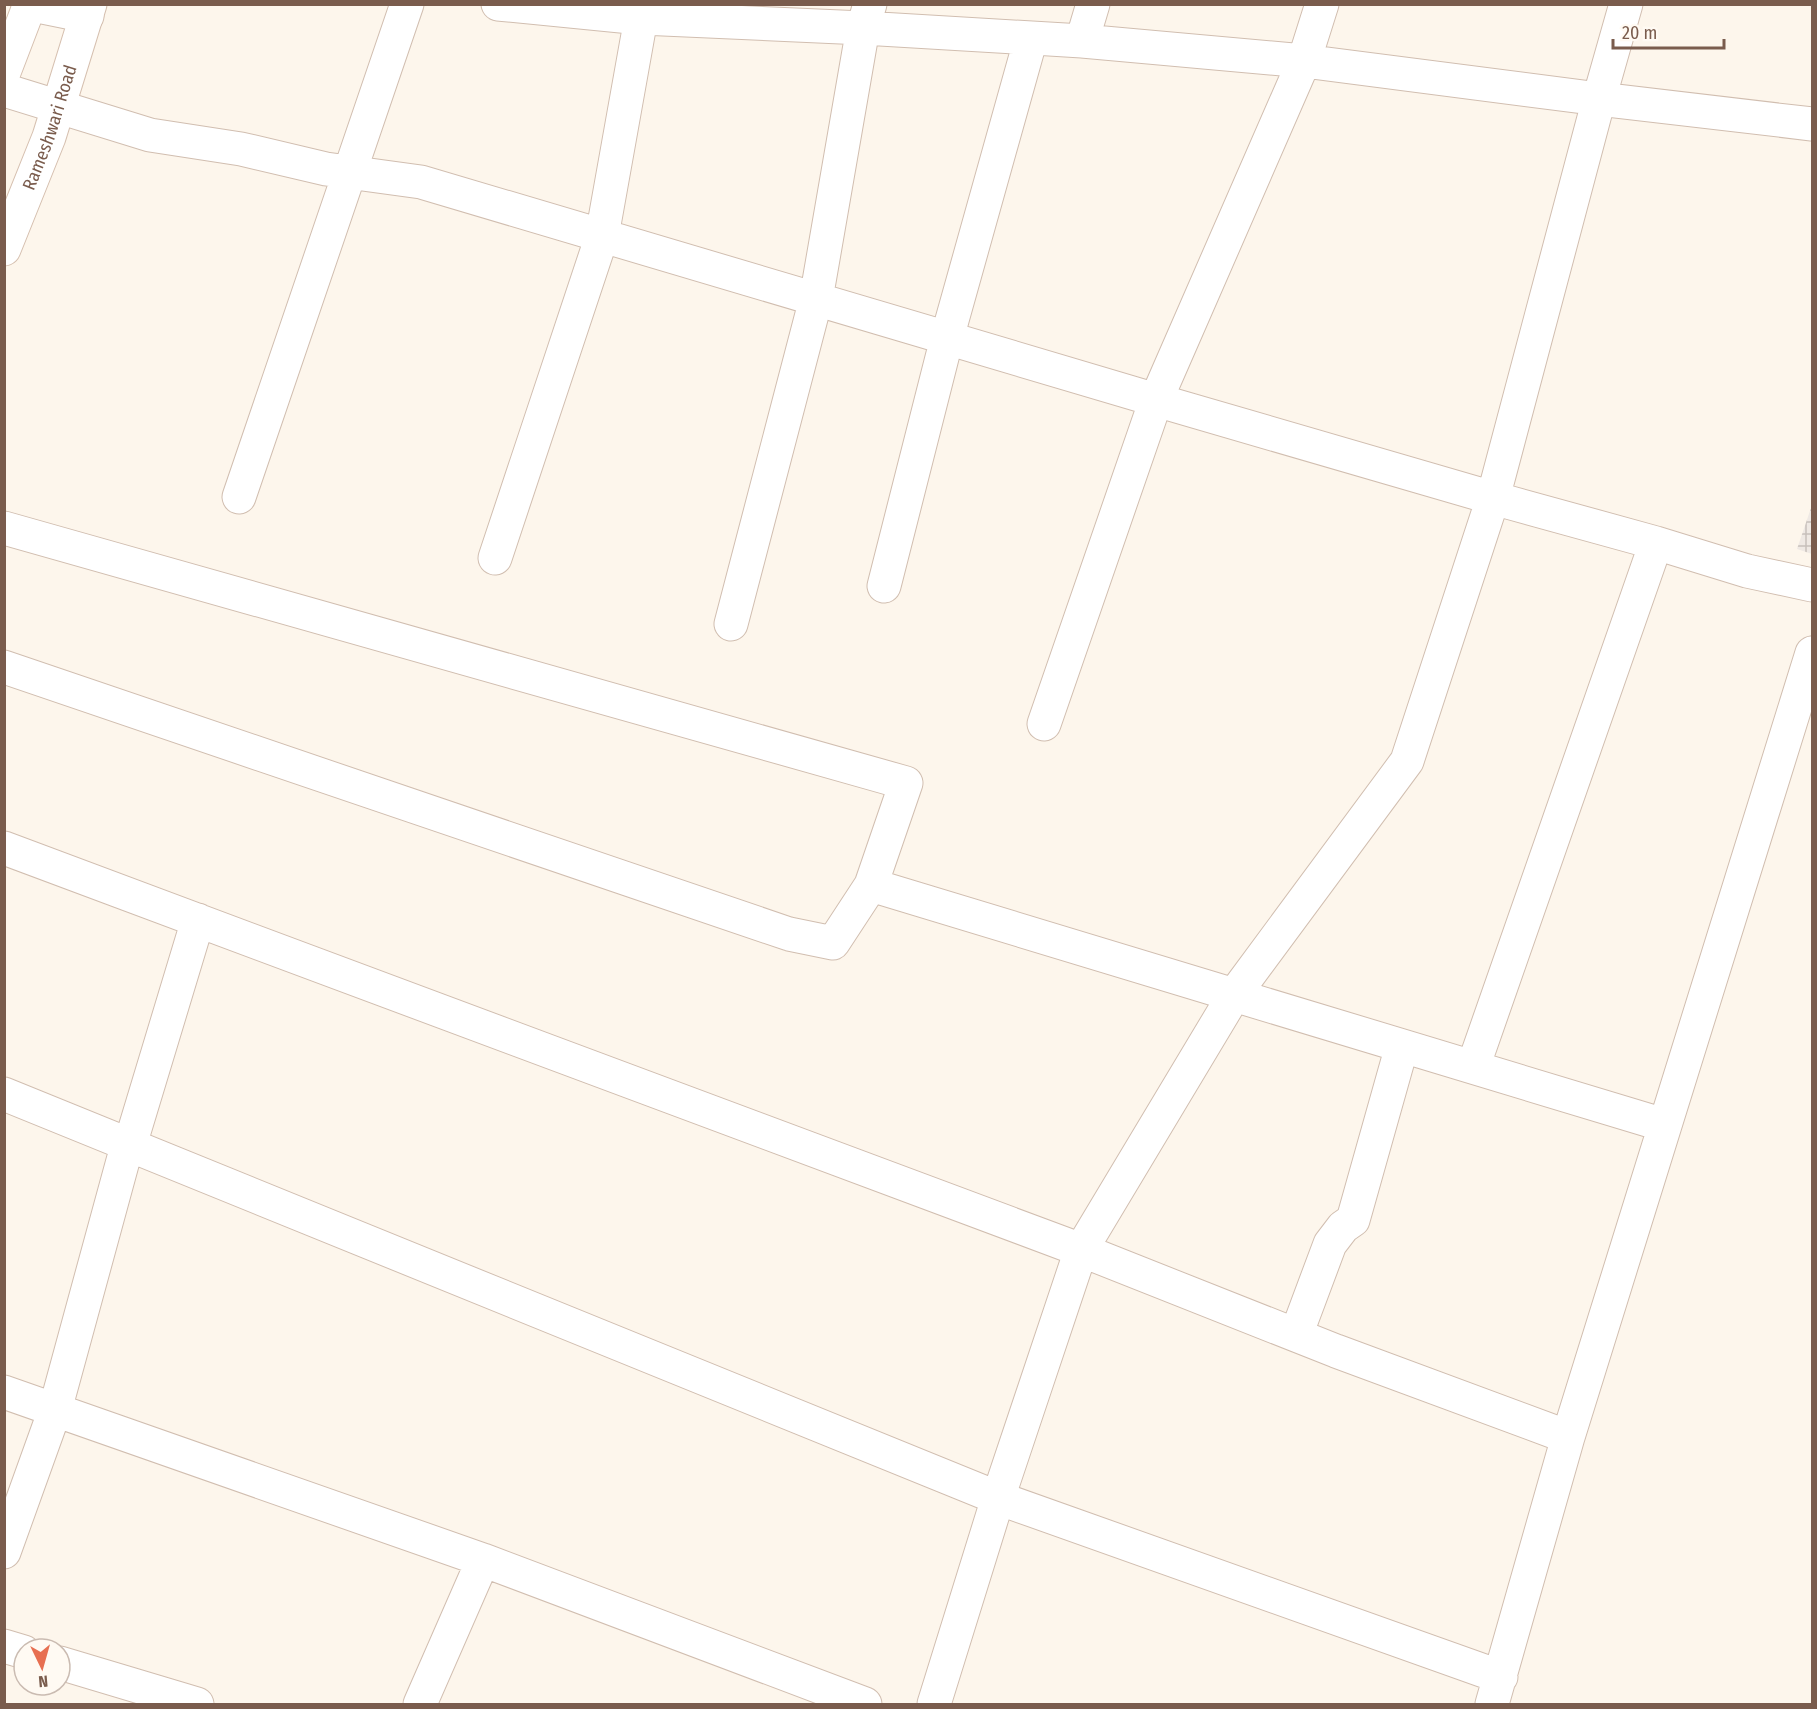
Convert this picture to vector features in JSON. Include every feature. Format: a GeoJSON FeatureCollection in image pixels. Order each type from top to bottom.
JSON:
{"type":"FeatureCollection","features":[{"type":"Feature","properties":{"kind":"street"},"geometry":{"type":"LineString","coordinates":[[239,497],[407,4]]}},
{"type":"Feature","properties":{"kind":"street"},"geometry":{"type":"LineString","coordinates":[[498,4],[643,11],[866,16],[1032,38],[1304,61],[1812,124]]}},
{"type":"Feature","properties":{"kind":"street"},"geometry":{"type":"LineString","coordinates":[[1082,41],[1093,4]]}},
{"type":"Feature","properties":{"kind":"street"},"geometry":{"type":"LineString","coordinates":[[1044,724],[1156,400],[1304,61],[1322,4]]}},
{"type":"Feature","properties":{"kind":"street"},"geometry":{"type":"LineString","coordinates":[[934,1704],[998,1498],[1081,1250],[1234,995],[1407,761],[1493,498],[1626,4]]}},
{"type":"Feature","properties":{"kind":"street"},"geometry":{"type":"LineString","coordinates":[[4,72],[29,5],[88,10]]}},
{"type":"Feature","properties":{"kind":"street","name":"Rameshwari Road"},"geometry":{"type":"LineString","coordinates":[[4,249],[49,137],[88,10]]}},
{"type":"Feature","properties":{"kind":"street"},"geometry":{"type":"LineString","coordinates":[[495,558],[602,236],[643,11]]}},
{"type":"Feature","properties":{"kind":"street"},"geometry":{"type":"LineString","coordinates":[[731,624],[816,299],[866,16]]}},
{"type":"Feature","properties":{"kind":"street"},"geometry":{"type":"LineString","coordinates":[[884,586],[947,338],[1032,38]]}},
{"type":"Feature","properties":{"kind":"street"},"geometry":{"type":"LineString","coordinates":[[4,90],[150,135],[241,148],[326,169],[421,182],[1493,498],[1747,571],[1812,585]]}},
{"type":"Feature","properties":{"kind":"street"},"geometry":{"type":"LineString","coordinates":[[4,528],[906,783],[871,885],[833,942],[789,934],[4,667]]}},
{"type":"Feature","properties":{"kind":"street"},"geometry":{"type":"LineString","coordinates":[[1473,1067],[1656,543]]}},
{"type":"Feature","properties":{"kind":"street"},"geometry":{"type":"LineString","coordinates":[[4,1094],[998,1498],[1496,1691],[1568,1437],[1812,652]]}},
{"type":"Feature","properties":{"kind":"street"},"geometry":{"type":"LineString","coordinates":[[4,848],[1081,1250],[1296,1335],[1568,1437]]}},
{"type":"Feature","properties":{"kind":"street"},"geometry":{"type":"LineString","coordinates":[[871,885],[1664,1125]]}},
{"type":"Feature","properties":{"kind":"street"},"geometry":{"type":"LineString","coordinates":[[4,1552],[55,1410],[127,1146],[130,1145],[198,920]]}},
{"type":"Feature","properties":{"kind":"street"},"geometry":{"type":"LineString","coordinates":[[1296,1335],[1330,1244],[1343,1227],[1353,1220],[1402,1046]]}},
{"type":"Feature","properties":{"kind":"street"},"geometry":{"type":"LineString","coordinates":[[4,1392],[483,1560],[865,1704]]}},
{"type":"Feature","properties":{"kind":"street"},"geometry":{"type":"LineString","coordinates":[[420,1704],[483,1560]]}},
{"type":"Feature","properties":{"kind":"street"},"geometry":{"type":"LineString","coordinates":[[72,1667],[196,1704]]}},
{"type":"Feature","properties":{"kind":"shaded area"},"geometry":{"type":"Polygon","coordinates":[[[1812,505],[1812,554],[1797,549],[1812,505]]]}}]}
